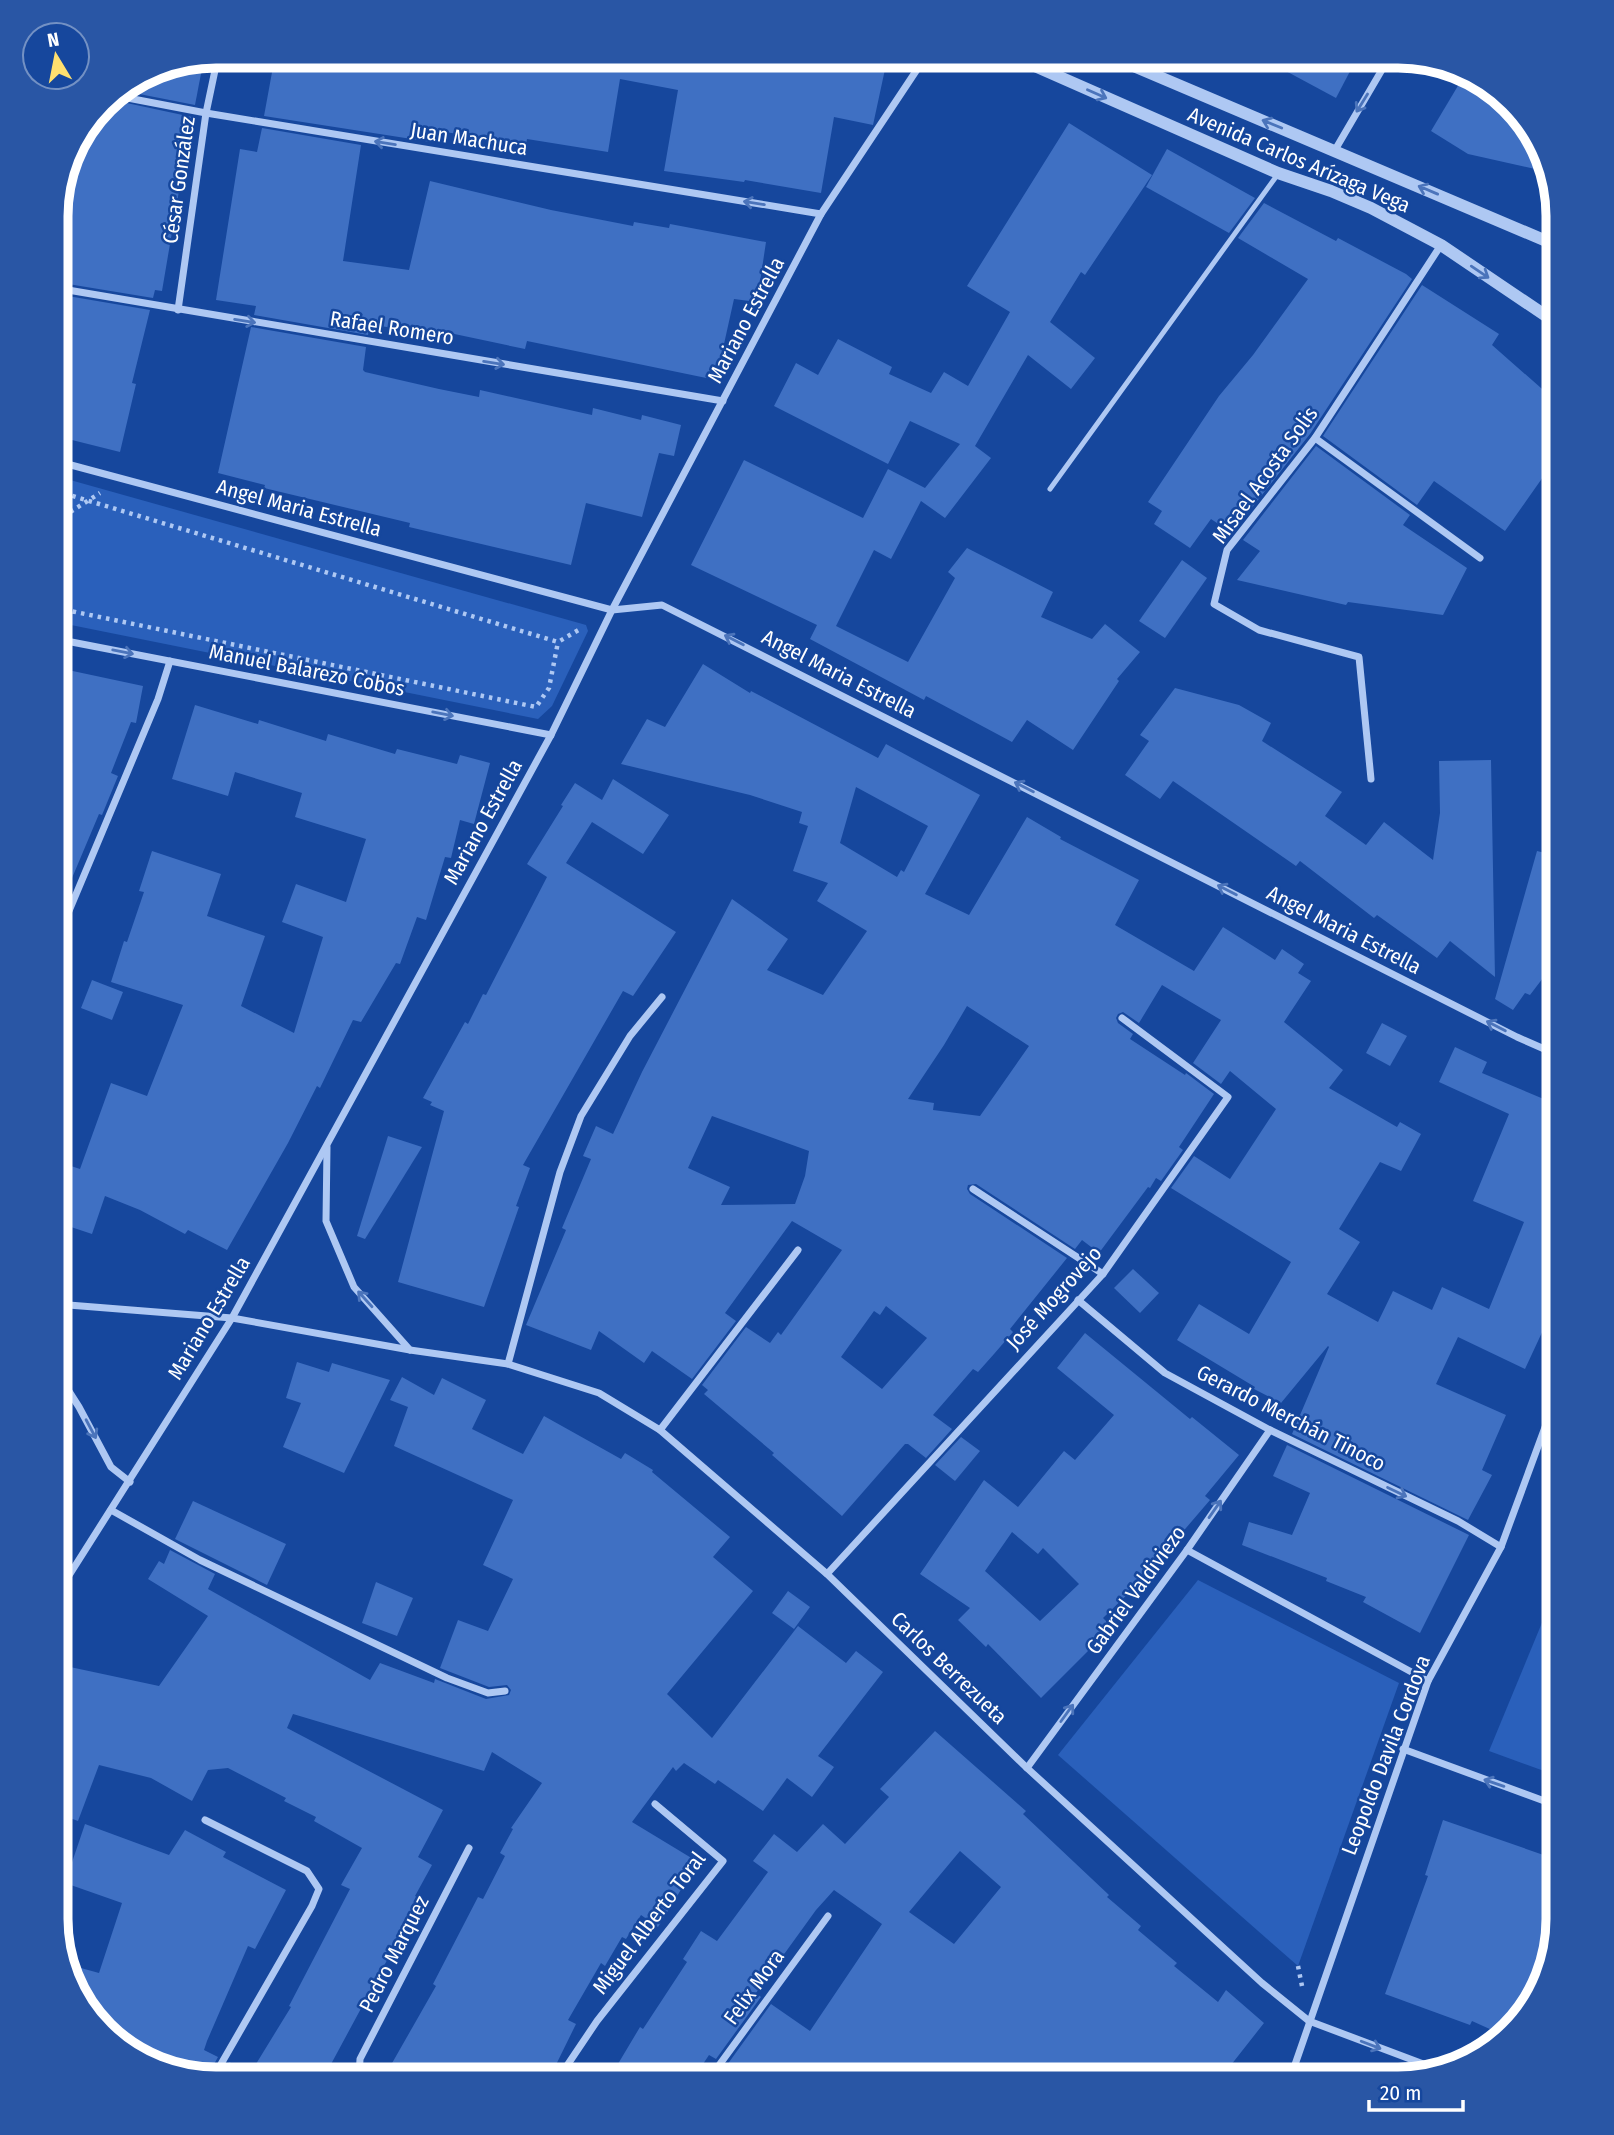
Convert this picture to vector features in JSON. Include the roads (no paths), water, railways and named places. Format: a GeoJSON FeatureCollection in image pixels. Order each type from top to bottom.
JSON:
{"type":"FeatureCollection","features":[{"type":"Feature","properties":{"kind":"street","name":"César González"},"geometry":{"type":"LineString","coordinates":[[178,310],[206,113],[215,68]]}},
{"type":"Feature","properties":{"kind":"street","name":"Mariano Estrella"},"geometry":{"type":"LineString","coordinates":[[68,1577],[232,1318],[551,736],[612,610],[821,214],[918,69]]}},
{"type":"Feature","properties":{"kind":"street","name":"Avenida Carlos Arízaga Vega"},"geometry":{"type":"LineString","coordinates":[[1041,69],[1278,173],[1371,208],[1441,246],[1546,316]]}},
{"type":"Feature","properties":{"kind":"street","name":"Avenida Carlos Arízaga Vega"},"geometry":{"type":"LineString","coordinates":[[1141,69],[1546,241]]}},
{"type":"Feature","properties":{"kind":"street"},"geometry":{"type":"LineString","coordinates":[[1335,150],[1382,69]]}},
{"type":"Feature","properties":{"kind":"street","name":"Juan Machuca"},"geometry":{"type":"LineString","coordinates":[[128,98],[821,214]]}},
{"type":"Feature","properties":{"kind":"street","name":"Misael Acosta Solis"},"geometry":{"type":"LineString","coordinates":[[1371,779],[1359,657],[1259,631],[1214,604],[1227,550],[1315,438],[1441,246]]}},
{"type":"Feature","properties":{"kind":"street","name":"Rafael Romero"},"geometry":{"type":"LineString","coordinates":[[69,290],[723,401]]}},
{"type":"Feature","properties":{"kind":"street"},"geometry":{"type":"LineString","coordinates":[[1315,438],[1480,558]]}},
{"type":"Feature","properties":{"kind":"street","name":"Angel Maria Estrella"},"geometry":{"type":"LineString","coordinates":[[69,464],[612,610],[662,605],[1546,1050]]}},
{"type":"Feature","properties":{"kind":"street","name":"Manuel Balarezo Cobos"},"geometry":{"type":"LineString","coordinates":[[69,641],[551,736]]}},
{"type":"Feature","properties":{"kind":"street"},"geometry":{"type":"LineString","coordinates":[[69,912],[158,699],[170,661]]}},
{"type":"Feature","properties":{"kind":"street"},"geometry":{"type":"LineString","coordinates":[[508,1364],[560,1172],[581,1116],[630,1036],[662,997]]}},
{"type":"Feature","properties":{"kind":"street","name":"José Mogrovejo"},"geometry":{"type":"LineString","coordinates":[[827,1573],[1103,1274],[1228,1097],[1122,1018]]}},
{"type":"Feature","properties":{"kind":"street"},"geometry":{"type":"LineString","coordinates":[[327,1144],[326,1221],[354,1287],[410,1350]]}},
{"type":"Feature","properties":{"kind":"street"},"geometry":{"type":"LineString","coordinates":[[973,1189],[1103,1274]]}},
{"type":"Feature","properties":{"kind":"street"},"geometry":{"type":"LineString","coordinates":[[660,1430],[798,1250]]}},
{"type":"Feature","properties":{"kind":"street","name":"Gerardo Merchán Tinoco"},"geometry":{"type":"LineString","coordinates":[[1077,1300],[1165,1373],[1269,1430],[1458,1521],[1502,1547]]}},
{"type":"Feature","properties":{"kind":"street","name":"Carlos Berrezueta"},"geometry":{"type":"LineString","coordinates":[[68,1305],[232,1318],[410,1350],[508,1364],[599,1393],[660,1430],[827,1573],[1027,1769],[1262,1983],[1308,2021],[1423,2064]]}},
{"type":"Feature","properties":{"kind":"street"},"geometry":{"type":"LineString","coordinates":[[68,1390],[111,1467],[130,1482]]}},
{"type":"Feature","properties":{"kind":"street","name":"Leopoldo Davila Cordova"},"geometry":{"type":"LineString","coordinates":[[1294,2067],[1428,1681],[1502,1547],[1546,1425]]}},
{"type":"Feature","properties":{"kind":"street","name":"Gabriel Valdiviezo"},"geometry":{"type":"LineString","coordinates":[[1027,1769],[1187,1550],[1269,1430]]}},
{"type":"Feature","properties":{"kind":"street"},"geometry":{"type":"LineString","coordinates":[[111,1510],[200,1560],[447,1678],[488,1693],[505,1691]]}},
{"type":"Feature","properties":{"kind":"street"},"geometry":{"type":"LineString","coordinates":[[1187,1550],[1428,1681]]}},
{"type":"Feature","properties":{"kind":"street"},"geometry":{"type":"LineString","coordinates":[[1403,1749],[1546,1802]]}},
{"type":"Feature","properties":{"kind":"street","name":"Miguel Alberto Toral"},"geometry":{"type":"LineString","coordinates":[[566,2067],[597,2021],[723,1861],[655,1804]]}},
{"type":"Feature","properties":{"kind":"street"},"geometry":{"type":"LineString","coordinates":[[205,1820],[307,1871],[319,1889],[312,1906],[220,2067]]}},
{"type":"Feature","properties":{"kind":"street","name":"Pedro Marquez"},"geometry":{"type":"LineString","coordinates":[[360,2067],[360,2059],[469,1848]]}},
{"type":"Feature","properties":{"kind":"street","name":"Felix Mora"},"geometry":{"type":"LineString","coordinates":[[718,2067],[828,1916]]}},
{"type":"Feature","properties":{"kind":"lane"},"geometry":{"type":"LineString","coordinates":[[1050,489],[1278,173]]}}]}
